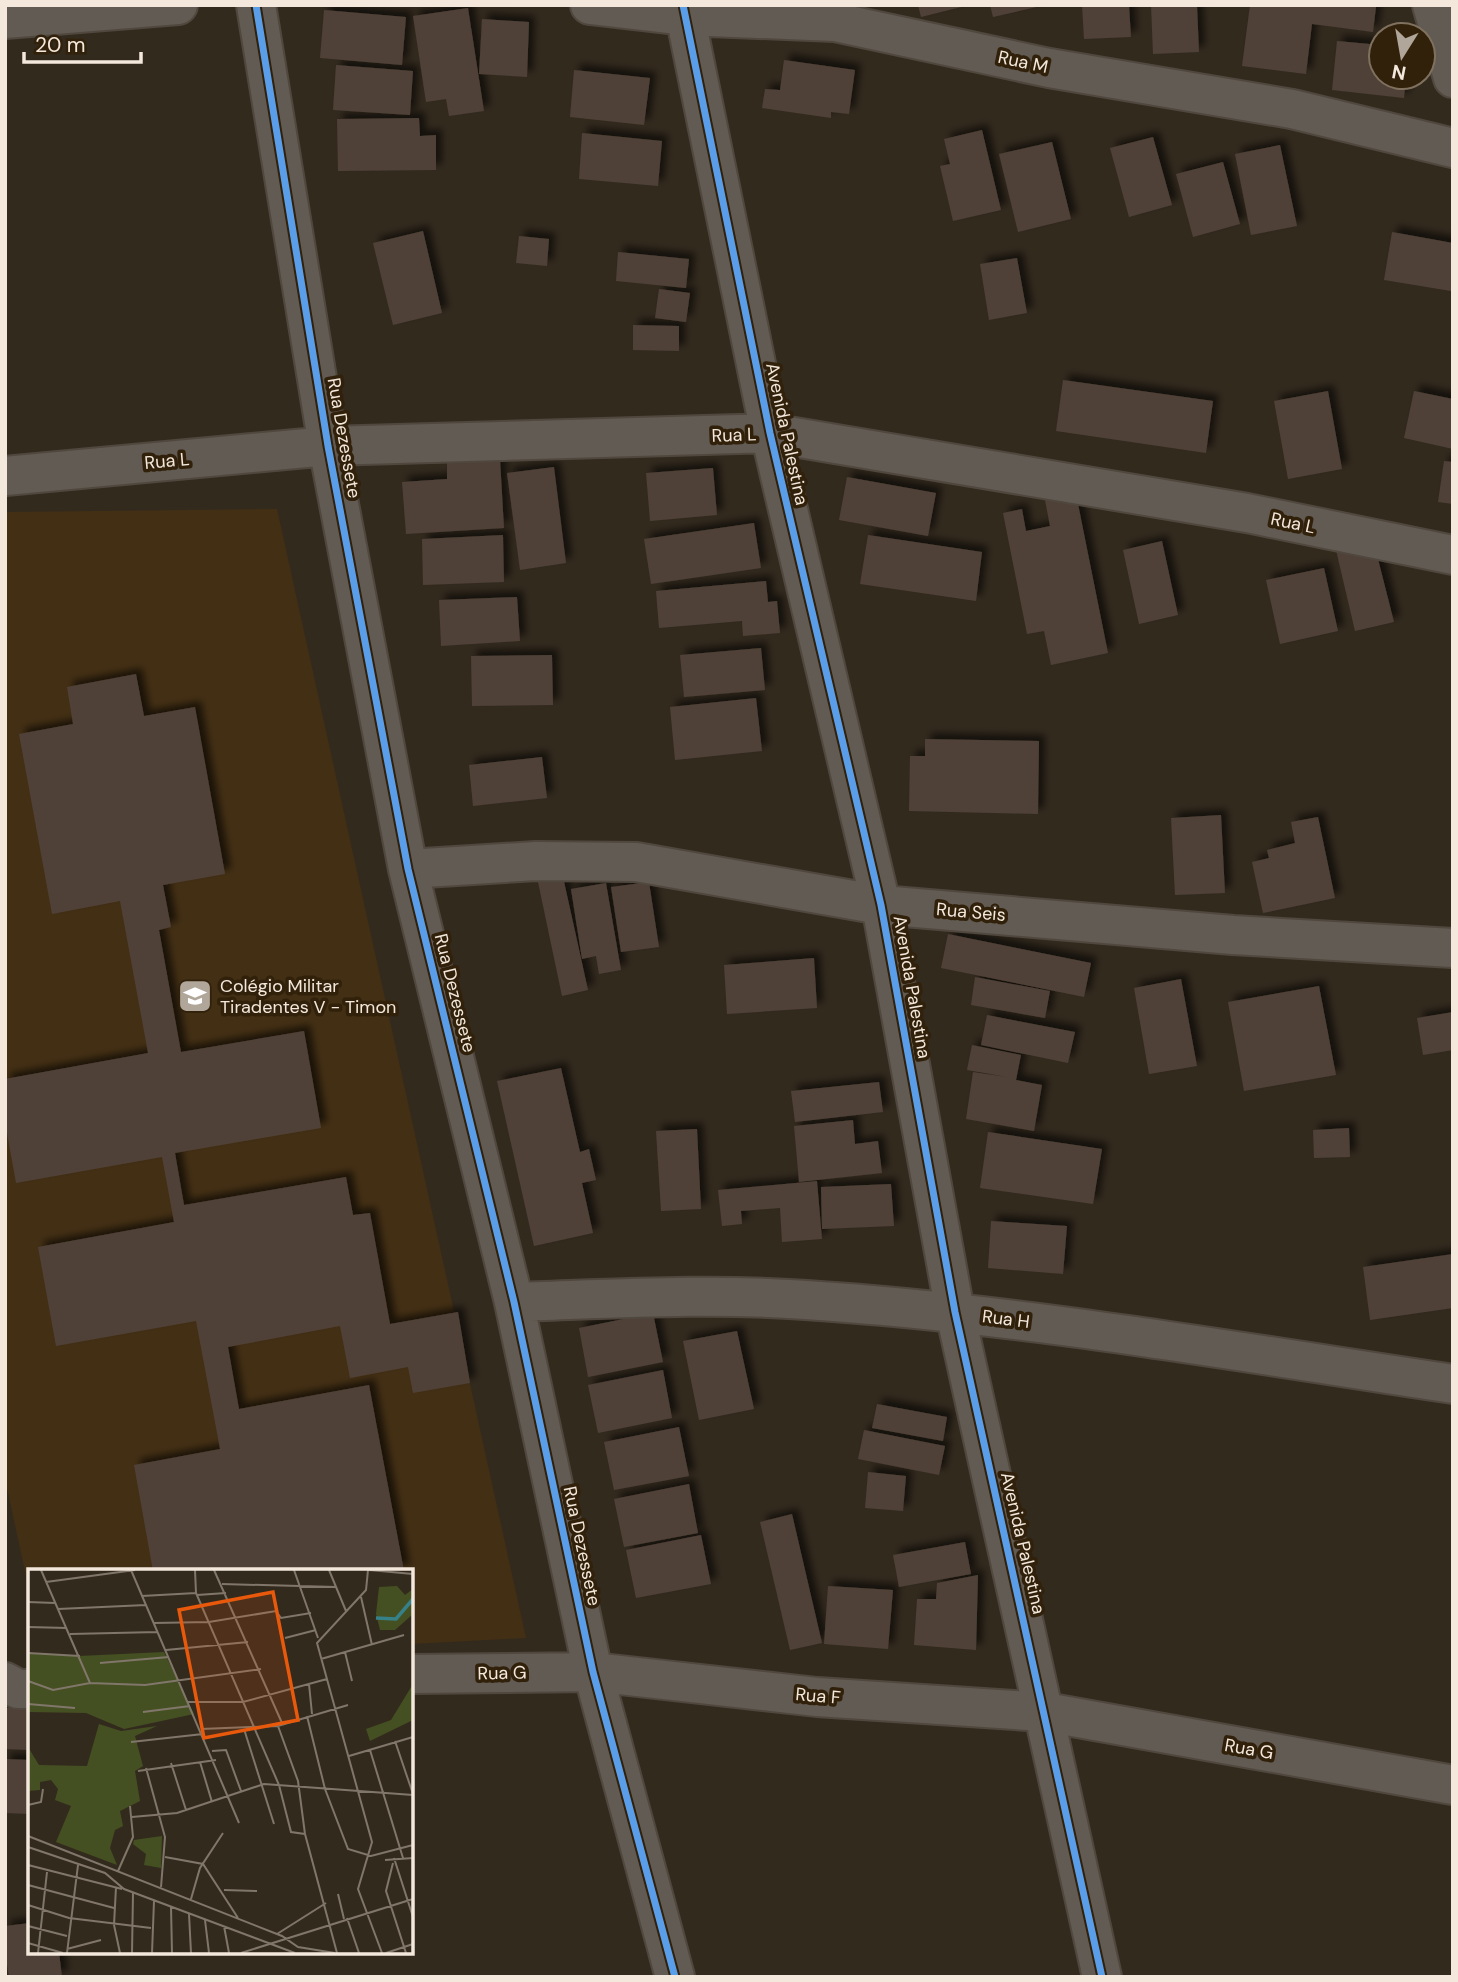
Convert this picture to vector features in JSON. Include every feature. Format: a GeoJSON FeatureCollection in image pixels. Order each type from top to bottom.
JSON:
{"type":"FeatureCollection","features":[{"type":"Feature","properties":{"kind":"street"},"geometry":{"type":"LineString","coordinates":[[5,19],[178,5]]}},
{"type":"Feature","properties":{"kind":"street","name":"Rua Dezessete"},"geometry":{"type":"LineString","coordinates":[[256,5],[328,446],[408,869],[514,1302],[593,1672],[675,1977]]}},
{"type":"Feature","properties":{"kind":"street","name":"Rua M"},"geometry":{"type":"LineString","coordinates":[[590,5],[834,14],[1049,68],[1292,109],[1453,148]]}},
{"type":"Feature","properties":{"kind":"street"},"geometry":{"type":"LineString","coordinates":[[1432,5],[1452,72]]}},
{"type":"Feature","properties":{"kind":"street","name":"Avenida Palestina"},"geometry":{"type":"LineString","coordinates":[[684,10],[770,433],[881,905],[954,1312],[1045,1712],[1101,1977]]}},
{"type":"Feature","properties":{"kind":"street","name":"Rua L"},"geometry":{"type":"LineString","coordinates":[[5,476],[328,446],[770,433],[1247,513],[1453,555]]}},
{"type":"Feature","properties":{"kind":"street","name":"Rua Seis"},"geometry":{"type":"LineString","coordinates":[[408,869],[536,860],[636,862],[881,905],[1233,935],[1453,948]]}},
{"type":"Feature","properties":{"kind":"street","name":"Rua H"},"geometry":{"type":"LineString","coordinates":[[514,1302],[692,1296],[805,1300],[954,1312],[1453,1384]]}},
{"type":"Feature","properties":{"kind":"street","name":"Rua G"},"geometry":{"type":"LineString","coordinates":[[413,1674],[593,1672]]}},
{"type":"Feature","properties":{"kind":"street","name":"Rua F"},"geometry":{"type":"LineString","coordinates":[[593,1672],[817,1697],[1045,1712]]}},
{"type":"Feature","properties":{"kind":"street"},"geometry":{"type":"LineString","coordinates":[[5,1682],[18,1689],[28,1689]]}},
{"type":"Feature","properties":{"kind":"street","name":"Rua G"},"geometry":{"type":"LineString","coordinates":[[1045,1712],[1453,1785]]}},
{"type":"Feature","properties":{"kind":"shaded area","name":"Colégio Militar Tiradentes V - Timon"},"geometry":{"type":"Polygon","coordinates":[[[277,509],[526,1638],[413,1644],[413,1569],[28,1569],[28,1585],[5,1479],[5,512],[277,509]]]}},
{"type":"Feature","properties":{"kind":"building"},"geometry":{"type":"Polygon","coordinates":[[[918,5],[965,5],[965,6],[921,17],[918,5]]]}},
{"type":"Feature","properties":{"kind":"building"},"geometry":{"type":"Polygon","coordinates":[[[990,5],[1041,5],[1041,6],[993,17],[990,5]]]}},
{"type":"Feature","properties":{"kind":"building"},"geometry":{"type":"Polygon","coordinates":[[[1082,5],[1129,5],[1131,37],[1084,39],[1082,5]]]}},
{"type":"Feature","properties":{"kind":"building"},"geometry":{"type":"Polygon","coordinates":[[[1151,5],[1197,5],[1199,52],[1153,54],[1151,5]]]}},
{"type":"Feature","properties":{"kind":"building"},"geometry":{"type":"Polygon","coordinates":[[[1250,5],[1376,7],[1374,21],[1367,21],[1367,31],[1312,24],[1306,74],[1242,66],[1250,5]]]}},
{"type":"Feature","properties":{"kind":"building"},"geometry":{"type":"Polygon","coordinates":[[[468,8],[484,111],[449,116],[446,99],[426,102],[413,16],[468,8]]]}},
{"type":"Feature","properties":{"kind":"building"},"geometry":{"type":"Polygon","coordinates":[[[324,10],[406,17],[402,65],[320,58],[324,10]]]}},
{"type":"Feature","properties":{"kind":"building"},"geometry":{"type":"Polygon","coordinates":[[[482,19],[529,22],[527,77],[479,74],[482,19]]]}},
{"type":"Feature","properties":{"kind":"building"},"geometry":{"type":"Polygon","coordinates":[[[1337,41],[1367,44],[1367,91],[1405,91],[1404,98],[1332,90],[1337,41]]]}},
{"type":"Feature","properties":{"kind":"building"},"geometry":{"type":"Polygon","coordinates":[[[784,60],[855,70],[849,114],[831,112],[831,118],[762,108],[765,89],[780,90],[784,60]]]}},
{"type":"Feature","properties":{"kind":"building"},"geometry":{"type":"Polygon","coordinates":[[[336,65],[413,71],[410,115],[333,110],[336,65]]]}},
{"type":"Feature","properties":{"kind":"building"},"geometry":{"type":"Polygon","coordinates":[[[574,70],[650,78],[644,125],[570,117],[574,70]]]}},
{"type":"Feature","properties":{"kind":"building"},"geometry":{"type":"Polygon","coordinates":[[[419,118],[420,136],[436,135],[436,170],[338,171],[337,119],[419,118]]]}},
{"type":"Feature","properties":{"kind":"building"},"geometry":{"type":"Polygon","coordinates":[[[982,130],[1001,210],[953,221],[940,166],[950,164],[944,139],[982,130]]]}},
{"type":"Feature","properties":{"kind":"building"},"geometry":{"type":"Polygon","coordinates":[[[582,133],[662,141],[658,186],[579,179],[582,133]]]}},
{"type":"Feature","properties":{"kind":"building"},"geometry":{"type":"Polygon","coordinates":[[[1153,137],[1172,205],[1129,217],[1110,148],[1153,137]]]}},
{"type":"Feature","properties":{"kind":"building"},"geometry":{"type":"Polygon","coordinates":[[[1052,142],[1071,219],[1018,232],[999,154],[1052,142]]]}},
{"type":"Feature","properties":{"kind":"building"},"geometry":{"type":"Polygon","coordinates":[[[1280,145],[1297,226],[1251,235],[1235,154],[1280,145]]]}},
{"type":"Feature","properties":{"kind":"building"},"geometry":{"type":"Polygon","coordinates":[[[1223,162],[1240,224],[1193,237],[1176,174],[1223,162]]]}},
{"type":"Feature","properties":{"kind":"building"},"geometry":{"type":"Polygon","coordinates":[[[423,231],[442,313],[393,325],[373,243],[423,231]]]}},
{"type":"Feature","properties":{"kind":"building"},"geometry":{"type":"Polygon","coordinates":[[[1392,232],[1453,243],[1451,291],[1384,280],[1392,232]]]}},
{"type":"Feature","properties":{"kind":"building"},"geometry":{"type":"Polygon","coordinates":[[[519,236],[549,239],[547,266],[516,263],[519,236]]]}},
{"type":"Feature","properties":{"kind":"building"},"geometry":{"type":"Polygon","coordinates":[[[618,252],[689,259],[686,288],[616,281],[618,252]]]}},
{"type":"Feature","properties":{"kind":"building"},"geometry":{"type":"Polygon","coordinates":[[[1017,258],[1027,313],[989,320],[980,264],[1017,258]]]}},
{"type":"Feature","properties":{"kind":"building"},"geometry":{"type":"Polygon","coordinates":[[[659,289],[690,293],[686,322],[655,318],[659,289]]]}},
{"type":"Feature","properties":{"kind":"building"},"geometry":{"type":"Polygon","coordinates":[[[633,325],[679,326],[679,351],[633,350],[633,325]]]}},
{"type":"Feature","properties":{"kind":"building"},"geometry":{"type":"Polygon","coordinates":[[[1063,380],[1213,401],[1206,453],[1056,431],[1063,380]]]}},
{"type":"Feature","properties":{"kind":"building"},"geometry":{"type":"Polygon","coordinates":[[[1328,391],[1342,469],[1288,479],[1274,401],[1328,391]]]}},
{"type":"Feature","properties":{"kind":"building"},"geometry":{"type":"Polygon","coordinates":[[[1414,391],[1453,399],[1453,449],[1404,438],[1414,391]]]}},
{"type":"Feature","properties":{"kind":"building"},"geometry":{"type":"Polygon","coordinates":[[[500,459],[504,528],[406,534],[402,482],[447,479],[447,462],[500,459]]]}},
{"type":"Feature","properties":{"kind":"building"},"geometry":{"type":"Polygon","coordinates":[[[1444,461],[1453,462],[1453,504],[1438,502],[1444,461]]]}},
{"type":"Feature","properties":{"kind":"building"},"geometry":{"type":"Polygon","coordinates":[[[554,467],[566,563],[520,570],[507,473],[554,467]]]}},
{"type":"Feature","properties":{"kind":"building"},"geometry":{"type":"Polygon","coordinates":[[[713,468],[717,515],[650,521],[646,473],[713,468]]]}},
{"type":"Feature","properties":{"kind":"building"},"geometry":{"type":"Polygon","coordinates":[[[847,477],[936,493],[928,536],[839,520],[847,477]]]}},
{"type":"Feature","properties":{"kind":"building"},"geometry":{"type":"Polygon","coordinates":[[[1075,489],[1108,653],[1051,665],[1044,631],[1027,634],[1003,513],[1022,509],[1026,531],[1050,526],[1044,495],[1075,489]]]}},
{"type":"Feature","properties":{"kind":"building"},"geometry":{"type":"Polygon","coordinates":[[[754,523],[761,568],[651,584],[644,539],[754,523]]]}},
{"type":"Feature","properties":{"kind":"building"},"geometry":{"type":"Polygon","coordinates":[[[503,535],[504,582],[423,585],[422,539],[503,535]]]}},
{"type":"Feature","properties":{"kind":"building"},"geometry":{"type":"Polygon","coordinates":[[[868,535],[982,552],[976,601],[860,584],[868,535]]]}},
{"type":"Feature","properties":{"kind":"building"},"geometry":{"type":"Polygon","coordinates":[[[1162,541],[1178,615],[1139,624],[1123,550],[1162,541]]]}},
{"type":"Feature","properties":{"kind":"building"},"geometry":{"type":"Polygon","coordinates":[[[1361,545],[1365,558],[1377,555],[1394,622],[1355,631],[1336,550],[1361,545]]]}},
{"type":"Feature","properties":{"kind":"building"},"geometry":{"type":"Polygon","coordinates":[[[1324,568],[1338,631],[1280,644],[1266,580],[1324,568]]]}},
{"type":"Feature","properties":{"kind":"building"},"geometry":{"type":"Polygon","coordinates":[[[766,581],[768,602],[777,601],[780,633],[743,636],[742,621],[659,628],[656,591],[766,581]]]}},
{"type":"Feature","properties":{"kind":"building"},"geometry":{"type":"Polygon","coordinates":[[[517,597],[520,641],[441,646],[439,600],[517,597]]]}},
{"type":"Feature","properties":{"kind":"building"},"geometry":{"type":"Polygon","coordinates":[[[761,648],[765,690],[684,697],[680,655],[761,648]]]}},
{"type":"Feature","properties":{"kind":"building"},"geometry":{"type":"Polygon","coordinates":[[[552,655],[553,705],[472,706],[471,656],[552,655]]]}},
{"type":"Feature","properties":{"kind":"building"},"geometry":{"type":"Polygon","coordinates":[[[136,674],[144,716],[195,707],[225,874],[163,885],[171,927],[159,930],[181,1052],[304,1031],[321,1128],[175,1153],[184,1205],[346,1177],[353,1215],[370,1213],[390,1324],[458,1312],[470,1383],[413,1393],[408,1367],[350,1378],[340,1326],[228,1347],[239,1409],[369,1385],[404,1569],[153,1569],[134,1465],[220,1449],[196,1321],[56,1346],[38,1247],[174,1222],[162,1157],[16,1183],[5,1122],[5,1079],[148,1053],[120,901],[52,914],[19,734],[73,724],[67,687],[136,674]]]}},
{"type":"Feature","properties":{"kind":"building"},"geometry":{"type":"Polygon","coordinates":[[[756,698],[762,751],[675,760],[670,707],[756,698]]]}},
{"type":"Feature","properties":{"kind":"building"},"geometry":{"type":"Polygon","coordinates":[[[925,739],[1039,741],[1038,814],[909,811],[910,756],[925,756],[925,739]]]}},
{"type":"Feature","properties":{"kind":"building"},"geometry":{"type":"Polygon","coordinates":[[[542,757],[547,798],[473,806],[469,765],[542,757]]]}},
{"type":"Feature","properties":{"kind":"building"},"geometry":{"type":"Polygon","coordinates":[[[1221,815],[1225,893],[1175,895],[1171,818],[1221,815]]]}},
{"type":"Feature","properties":{"kind":"building"},"geometry":{"type":"Polygon","coordinates":[[[1318,817],[1335,898],[1263,913],[1252,862],[1269,858],[1267,850],[1295,843],[1291,822],[1318,817]]]}},
{"type":"Feature","properties":{"kind":"building"},"geometry":{"type":"Polygon","coordinates":[[[563,877],[588,990],[562,996],[538,882],[563,877]]]}},
{"type":"Feature","properties":{"kind":"building"},"geometry":{"type":"Polygon","coordinates":[[[649,882],[659,947],[621,952],[611,887],[649,882]]]}},
{"type":"Feature","properties":{"kind":"building"},"geometry":{"type":"Polygon","coordinates":[[[606,883],[621,970],[599,974],[596,956],[582,959],[571,889],[606,883]]]}},
{"type":"Feature","properties":{"kind":"building"},"geometry":{"type":"Polygon","coordinates":[[[948,934],[1091,963],[1084,997],[941,968],[948,934]]]}},
{"type":"Feature","properties":{"kind":"building"},"geometry":{"type":"Polygon","coordinates":[[[814,958],[817,1008],[727,1014],[724,965],[814,958]]]}},
{"type":"Feature","properties":{"kind":"building"},"geometry":{"type":"Polygon","coordinates":[[[975,977],[1050,991],[1045,1018],[971,1005],[975,977]]]}},
{"type":"Feature","properties":{"kind":"building"},"geometry":{"type":"Polygon","coordinates":[[[1181,979],[1197,1066],[1149,1074],[1134,988],[1181,979]]]}},
{"type":"Feature","properties":{"kind":"building"},"geometry":{"type":"Polygon","coordinates":[[[1319,986],[1336,1075],[1244,1091],[1228,1002],[1319,986]]]}},
{"type":"Feature","properties":{"kind":"building"},"geometry":{"type":"Polygon","coordinates":[[[1453,1012],[1453,1050],[1423,1055],[1417,1018],[1453,1012]]]}},
{"type":"Feature","properties":{"kind":"building"},"geometry":{"type":"Polygon","coordinates":[[[987,1015],[1075,1032],[1068,1063],[981,1045],[987,1015]]]}},
{"type":"Feature","properties":{"kind":"building"},"geometry":{"type":"Polygon","coordinates":[[[972,1045],[1021,1055],[1016,1080],[1042,1085],[1034,1131],[966,1119],[973,1072],[1007,1077],[967,1070],[972,1045]]]}},
{"type":"Feature","properties":{"kind":"building"},"geometry":{"type":"Polygon","coordinates":[[[561,1068],[580,1152],[589,1149],[596,1180],[582,1183],[593,1233],[534,1246],[497,1081],[561,1068]]]}},
{"type":"Feature","properties":{"kind":"building"},"geometry":{"type":"Polygon","coordinates":[[[879,1082],[883,1112],[795,1122],[791,1091],[879,1082]]]}},
{"type":"Feature","properties":{"kind":"building"},"geometry":{"type":"Polygon","coordinates":[[[853,1120],[855,1144],[878,1141],[882,1173],[799,1182],[794,1126],[853,1120]]]}},
{"type":"Feature","properties":{"kind":"building"},"geometry":{"type":"Polygon","coordinates":[[[1349,1128],[1350,1157],[1314,1158],[1313,1130],[1349,1128]]]}},
{"type":"Feature","properties":{"kind":"building"},"geometry":{"type":"Polygon","coordinates":[[[697,1129],[701,1209],[661,1211],[656,1131],[697,1129]]]}},
{"type":"Feature","properties":{"kind":"building"},"geometry":{"type":"Polygon","coordinates":[[[988,1132],[1102,1149],[1093,1204],[980,1188],[988,1132]]]}},
{"type":"Feature","properties":{"kind":"building"},"geometry":{"type":"Polygon","coordinates":[[[817,1181],[822,1239],[782,1242],[780,1208],[741,1211],[742,1224],[722,1226],[718,1190],[817,1181]]]}},
{"type":"Feature","properties":{"kind":"building"},"geometry":{"type":"Polygon","coordinates":[[[891,1184],[894,1226],[822,1229],[821,1187],[891,1184]]]}},
{"type":"Feature","properties":{"kind":"building"},"geometry":{"type":"Polygon","coordinates":[[[991,1221],[1067,1226],[1063,1274],[988,1268],[991,1221]]]}},
{"type":"Feature","properties":{"kind":"building"},"geometry":{"type":"Polygon","coordinates":[[[1453,1254],[1453,1308],[1370,1320],[1363,1267],[1453,1254]]]}},
{"type":"Feature","properties":{"kind":"building"},"geometry":{"type":"Polygon","coordinates":[[[653,1313],[663,1362],[588,1377],[579,1328],[653,1313]]]}},
{"type":"Feature","properties":{"kind":"building"},"geometry":{"type":"Polygon","coordinates":[[[737,1331],[754,1409],[699,1420],[683,1341],[737,1331]]]}},
{"type":"Feature","properties":{"kind":"building"},"geometry":{"type":"Polygon","coordinates":[[[663,1370],[672,1418],[598,1433],[588,1385],[663,1370]]]}},
{"type":"Feature","properties":{"kind":"building"},"geometry":{"type":"Polygon","coordinates":[[[877,1404],[947,1417],[943,1441],[872,1428],[877,1404]]]}},
{"type":"Feature","properties":{"kind":"building"},"geometry":{"type":"Polygon","coordinates":[[[679,1427],[689,1476],[614,1490],[604,1442],[679,1427]]]}},
{"type":"Feature","properties":{"kind":"building"},"geometry":{"type":"Polygon","coordinates":[[[864,1430],[945,1446],[939,1475],[858,1459],[864,1430]]]}},
{"type":"Feature","properties":{"kind":"building"},"geometry":{"type":"Polygon","coordinates":[[[868,1472],[906,1476],[903,1511],[865,1508],[868,1472]]]}},
{"type":"Feature","properties":{"kind":"building"},"geometry":{"type":"Polygon","coordinates":[[[689,1484],[698,1533],[624,1547],[614,1499],[689,1484]]]}},
{"type":"Feature","properties":{"kind":"building"},"geometry":{"type":"Polygon","coordinates":[[[792,1514],[822,1643],[790,1650],[760,1522],[792,1514]]]}},
{"type":"Feature","properties":{"kind":"building"},"geometry":{"type":"Polygon","coordinates":[[[701,1535],[711,1584],[636,1598],[626,1550],[701,1535]]]}},
{"type":"Feature","properties":{"kind":"building"},"geometry":{"type":"Polygon","coordinates":[[[965,1542],[971,1574],[899,1587],[893,1555],[965,1542]]]}},
{"type":"Feature","properties":{"kind":"building"},"geometry":{"type":"Polygon","coordinates":[[[978,1575],[976,1650],[914,1645],[917,1599],[936,1599],[937,1583],[978,1575]]]}},
{"type":"Feature","properties":{"kind":"building"},"geometry":{"type":"Polygon","coordinates":[[[828,1586],[893,1590],[888,1649],[824,1644],[828,1586]]]}},
{"type":"Feature","properties":{"kind":"building"},"geometry":{"type":"Polygon","coordinates":[[[5,1708],[28,1708],[28,1750],[5,1749],[5,1708]]]}},
{"type":"Feature","properties":{"kind":"building"},"geometry":{"type":"Polygon","coordinates":[[[5,1759],[28,1760],[28,1814],[5,1813],[5,1759]]]}},
{"type":"Feature","properties":{"kind":"building"},"geometry":{"type":"Polygon","coordinates":[[[28,1923],[28,1954],[59,1954],[62,1977],[9,1977],[5,1926],[28,1923]]]}},
{"type":"Feature","properties":{"kind":"cycle path"},"geometry":{"type":"LineString","coordinates":[[256,5],[328,446],[408,869],[514,1302],[593,1672],[675,1977]]}},
{"type":"Feature","properties":{"kind":"cycle path"},"geometry":{"type":"LineString","coordinates":[[683,5],[770,433],[881,905],[955,1312],[1102,1977]]}},
{"type":"Feature","properties":{"kind":"place","name":"Colégio Militar Tiradentes V - Timon"},"geometry":{"type":"Point","coordinates":[195,996]}}]}
